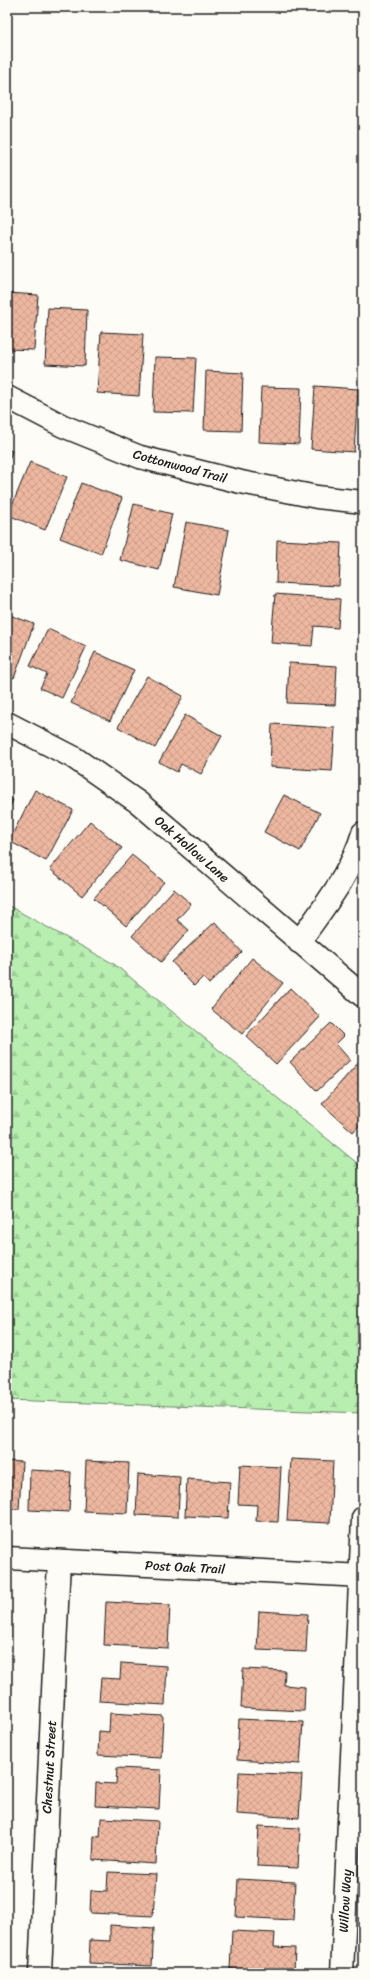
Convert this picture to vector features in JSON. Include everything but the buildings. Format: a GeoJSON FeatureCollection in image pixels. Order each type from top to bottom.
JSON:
{"type":"FeatureCollection","features":[{"type":"Feature","properties":{"kind":"street","name":"Cottonwood Trail"},"geometry":{"type":"LineString","coordinates":[[7,397],[64,426],[140,457],[241,482],[317,497],[363,502]]}},
{"type":"Feature","properties":{"kind":"street","name":"Oak Hollow Lane"},"geometry":{"type":"LineString","coordinates":[[7,723],[73,757],[139,803],[363,996]]}},
{"type":"Feature","properties":{"kind":"street"},"geometry":{"type":"LineString","coordinates":[[299,942],[338,887],[358,851],[363,833]]}},
{"type":"Feature","properties":{"kind":"street","name":"Willow Way"},"geometry":{"type":"LineString","coordinates":[[342,1973],[363,1518]]}},
{"type":"Feature","properties":{"kind":"street","name":"Post Oak Trail"},"geometry":{"type":"LineString","coordinates":[[7,1558],[361,1575]]}},
{"type":"Feature","properties":{"kind":"street","name":"Chestnut Street"},"geometry":{"type":"LineString","coordinates":[[40,1973],[58,1561]]}},
{"type":"Feature","properties":{"kind":"green space"},"geometry":{"type":"Polygon","coordinates":[[[7,905],[114,964],[363,1168],[363,1413],[7,1400],[7,905]]]}}]}
